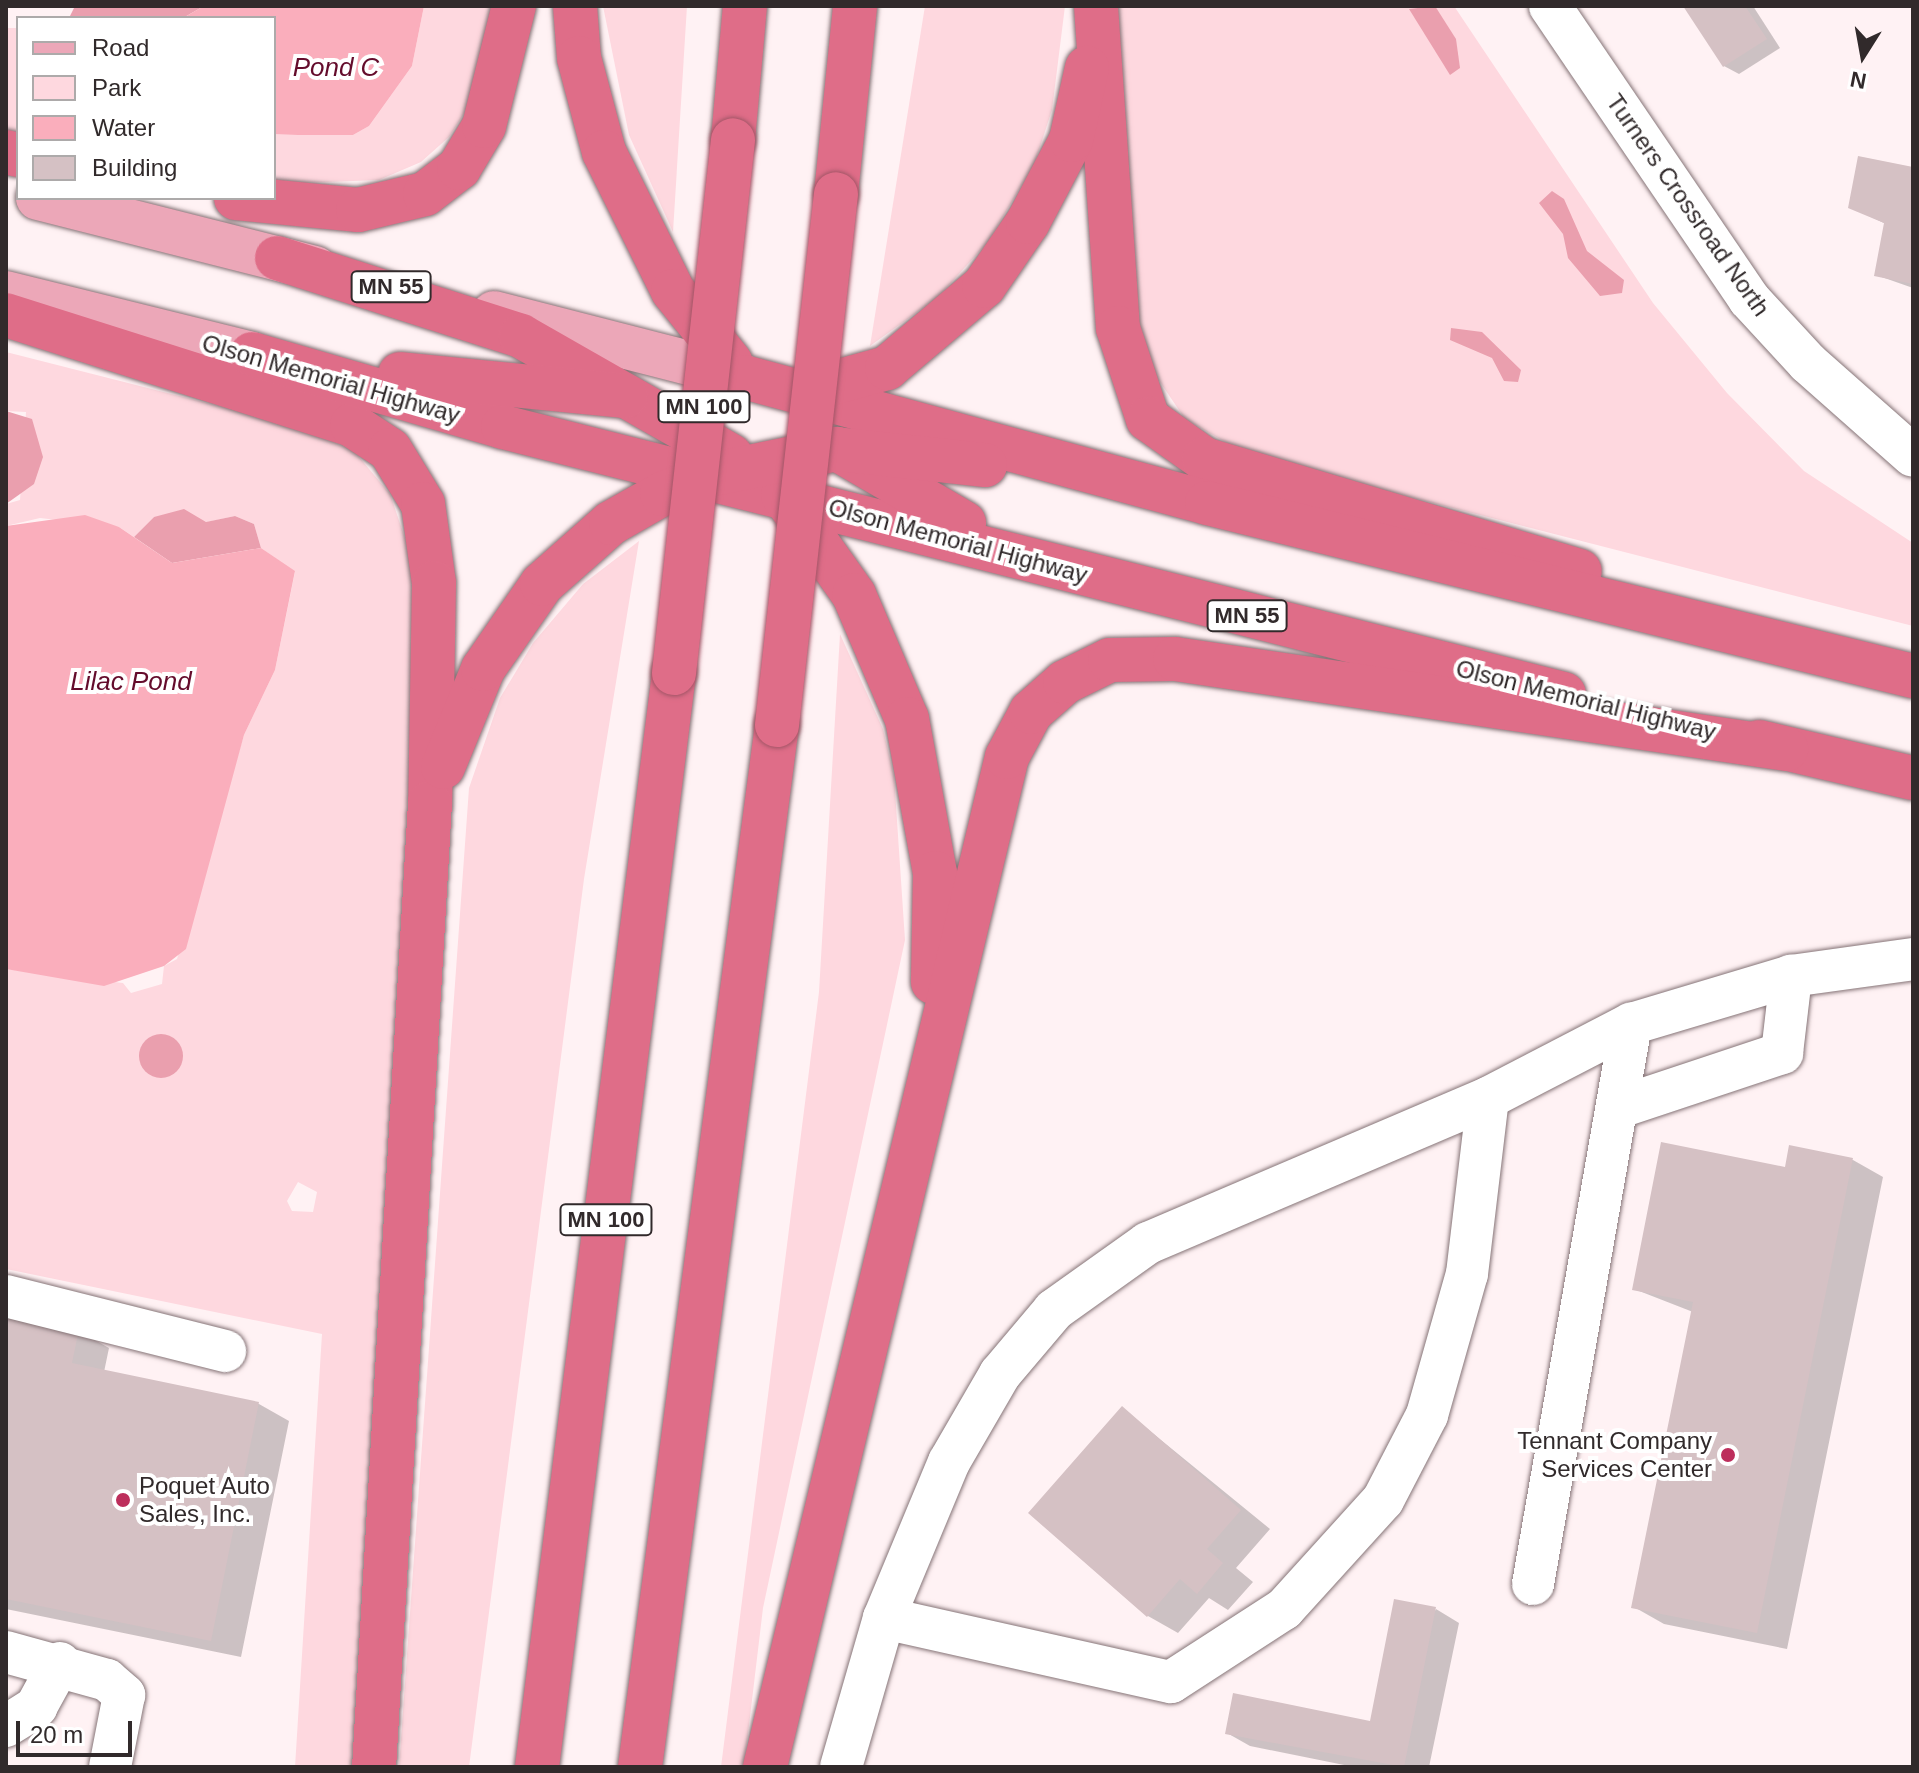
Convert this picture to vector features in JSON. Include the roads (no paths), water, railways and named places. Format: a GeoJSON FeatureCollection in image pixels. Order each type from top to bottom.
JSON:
{"type":"FeatureCollection","features":[{"type":"Feature","properties":{"kind":"highway"},"geometry":{"type":"LineString","coordinates":[[256,200],[358,210],[425,194],[459,168],[484,126],[514,6]]}},
{"type":"Feature","properties":{"kind":"highway"},"geometry":{"type":"LineString","coordinates":[[575,6],[579,58],[604,152],[673,291],[767,386],[837,449],[934,510],[992,536],[1182,600]]}},
{"type":"Feature","properties":{"kind":"highway","name":"MN 100"},"geometry":{"type":"LineString","coordinates":[[537,1767],[674,673],[745,6]]}},
{"type":"Feature","properties":{"kind":"highway"},"geometry":{"type":"LineString","coordinates":[[640,1767],[777,725],[855,6]]}},
{"type":"Feature","properties":{"kind":"highway"},"geometry":{"type":"LineString","coordinates":[[252,354],[513,390],[634,396],[859,381],[887,368],[984,286],[1028,222],[1071,140],[1095,6]]}},
{"type":"Feature","properties":{"kind":"highway"},"geometry":{"type":"LineString","coordinates":[[1095,6],[1118,328],[1133,387],[1148,419],[1171,440],[1204,459],[1493,539],[1804,653]]}},
{"type":"Feature","properties":{"kind":"highway"},"geometry":{"type":"LineString","coordinates":[[277,258],[521,336],[634,396],[728,471]]}},
{"type":"Feature","properties":{"kind":"highway"},"geometry":{"type":"LineString","coordinates":[[6,315],[352,425],[390,450],[411,478],[431,539],[430,803],[374,1767]]}},
{"type":"Feature","properties":{"kind":"highway","name":"Olson Memorial Highway"},"geometry":{"type":"LineString","coordinates":[[252,354],[503,427],[728,471],[781,493],[1182,600],[1913,778]]}},
{"type":"Feature","properties":{"kind":"highway","name":"MN 55"},"geometry":{"type":"LineString","coordinates":[[767,386],[1207,503],[1804,653],[1913,676]]}},
{"type":"Feature","properties":{"kind":"highway"},"geometry":{"type":"LineString","coordinates":[[430,803],[483,669],[542,584],[611,523],[728,471],[837,449],[890,449],[1207,503]]}},
{"type":"Feature","properties":{"kind":"highway"},"geometry":{"type":"LineString","coordinates":[[781,493],[854,595],[907,719],[935,873],[932,1056]]}},
{"type":"Feature","properties":{"kind":"highway"},"geometry":{"type":"LineString","coordinates":[[765,1767],[932,1056],[1007,757],[1031,712],[1065,682],[1110,660],[1271,667],[1451,704],[1786,749]]}},
{"type":"Feature","properties":{"kind":"main road","name":"MN 55"},"geometry":{"type":"LineString","coordinates":[[46,200],[767,386]]}},
{"type":"Feature","properties":{"kind":"main road","name":"Olson Memorial Highway"},"geometry":{"type":"LineString","coordinates":[[6,293],[252,354]]}},
{"type":"Feature","properties":{"kind":"street","name":"Turners Crossroad North"},"geometry":{"type":"LineString","coordinates":[[1550,6],[1749,299],[1808,363],[1913,456]]}},
{"type":"Feature","properties":{"kind":"street"},"geometry":{"type":"LineString","coordinates":[[841,1767],[884,1618],[949,1462],[1000,1374],[1054,1310],[1148,1243],[1488,1098],[1631,1024],[1791,976],[1913,959]]}},
{"type":"Feature","properties":{"kind":"street"},"geometry":{"type":"LineString","coordinates":[[1620,1107],[1782,1053],[1791,976]]}},
{"type":"Feature","properties":{"kind":"street"},"geometry":{"type":"LineString","coordinates":[[1533,1584],[1620,1107],[1631,1024]]}},
{"type":"Feature","properties":{"kind":"street"},"geometry":{"type":"LineString","coordinates":[[884,1618],[1171,1682],[1284,1609],[1383,1500],[1427,1415],[1467,1274],[1488,1098]]}},
{"type":"Feature","properties":{"kind":"street"},"geometry":{"type":"LineString","coordinates":[[6,1296],[225,1351]]}},
{"type":"Feature","properties":{"kind":"street"},"geometry":{"type":"LineString","coordinates":[[6,1652],[60,1663],[107,1680],[124,1695],[110,1767]]}},
{"type":"Feature","properties":{"kind":"street"},"geometry":{"type":"LineString","coordinates":[[6,1726],[36,1707],[60,1663]]}},
{"type":"Feature","properties":{"kind":"water","name":"Pond C"},"geometry":{"type":"Polygon","coordinates":[[[204,6],[424,6],[412,66],[369,126],[353,135],[276,134],[276,16],[186,16],[204,6]]]}},
{"type":"Feature","properties":{"kind":"water","name":"Lilac Pond"},"geometry":{"type":"Polygon","coordinates":[[[85,515],[119,527],[172,563],[261,548],[295,571],[275,670],[244,735],[186,949],[164,966],[104,986],[6,969],[6,526],[85,515]]]}},
{"type":"Feature","properties":{"kind":"place","name":"Tennant Company Services Center"},"geometry":{"type":"Point","coordinates":[1728,1455]}},
{"type":"Feature","properties":{"kind":"place","name":"Poquet Auto Sales, Inc."},"geometry":{"type":"Point","coordinates":[123,1500]}}]}
